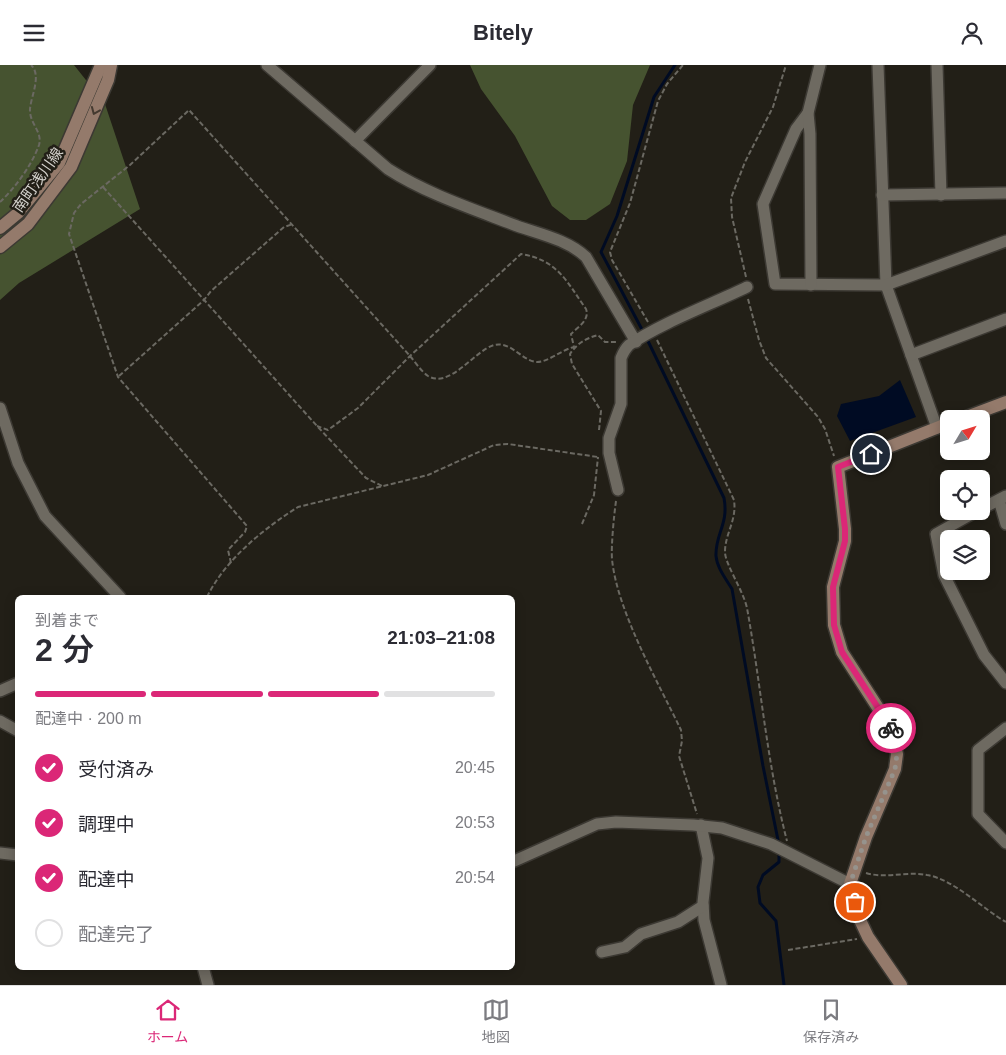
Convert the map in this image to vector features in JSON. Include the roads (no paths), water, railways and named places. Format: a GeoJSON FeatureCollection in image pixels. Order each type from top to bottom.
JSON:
{"type":"FeatureCollection","features":[{"type":"Feature","properties":{"kind":"street","name":"南町浅川線"},"geometry":{"type":"LineString","coordinates":[[0,228],[18,213],[59,163],[101,65]]}},
{"type":"Feature","properties":{"kind":"street","name":"南町浅川線"},"geometry":{"type":"LineString","coordinates":[[0,247],[28,224],[71,167],[108,80],[111,65]]}},
{"type":"Feature","properties":{"kind":"street"},"geometry":{"type":"LineString","coordinates":[[266,65],[388,169],[417,186],[568,243],[581,251],[634,338]]}},
{"type":"Feature","properties":{"kind":"street"},"geometry":{"type":"LineString","coordinates":[[355,141],[430,65]]}},
{"type":"Feature","properties":{"kind":"street"},"geometry":{"type":"LineString","coordinates":[[811,285],[810,134],[808,113],[820,65],[825,65]]}},
{"type":"Feature","properties":{"kind":"street"},"geometry":{"type":"LineString","coordinates":[[878,65],[886,285],[911,355],[940,418]]}},
{"type":"Feature","properties":{"kind":"street"},"geometry":{"type":"LineString","coordinates":[[937,65],[941,195]]}},
{"type":"Feature","properties":{"kind":"street"},"geometry":{"type":"LineString","coordinates":[[808,113],[796,129],[762,204],[775,284],[886,285],[1006,241]]}},
{"type":"Feature","properties":{"kind":"street"},"geometry":{"type":"LineString","coordinates":[[882,195],[1006,193]]}},
{"type":"Feature","properties":{"kind":"street"},"geometry":{"type":"LineString","coordinates":[[618,490],[609,453],[609,439],[621,404],[621,358],[628,346],[634,338],[654,332],[747,287]]}},
{"type":"Feature","properties":{"kind":"street"},"geometry":{"type":"LineString","coordinates":[[911,355],[1006,319]]}},
{"type":"Feature","properties":{"kind":"street"},"geometry":{"type":"LineString","coordinates":[[985,410],[1006,402]]}},
{"type":"Feature","properties":{"kind":"street"},"geometry":{"type":"LineString","coordinates":[[0,408],[18,463],[45,516],[118,595]]}},
{"type":"Feature","properties":{"kind":"street"},"geometry":{"type":"LineString","coordinates":[[901,985],[868,937],[860,920],[850,884],[895,769],[897,754],[891,728],[842,652],[834,625],[833,587],[845,541],[838,467],[940,426]]}},
{"type":"Feature","properties":{"kind":"street"},"geometry":{"type":"LineString","coordinates":[[990,504],[1002,497],[1006,524]]}},
{"type":"Feature","properties":{"kind":"street"},"geometry":{"type":"LineString","coordinates":[[961,520],[936,534],[944,575],[984,655],[1006,683]]}},
{"type":"Feature","properties":{"kind":"street"},"geometry":{"type":"LineString","coordinates":[[0,691],[15,684]]}},
{"type":"Feature","properties":{"kind":"street"},"geometry":{"type":"LineString","coordinates":[[0,721],[15,729]]}},
{"type":"Feature","properties":{"kind":"street"},"geometry":{"type":"LineString","coordinates":[[1004,838],[978,814],[978,749],[1006,728]]}},
{"type":"Feature","properties":{"kind":"street"},"geometry":{"type":"LineString","coordinates":[[515,861],[597,824],[616,822],[701,825],[722,828],[747,835],[850,884]]}},
{"type":"Feature","properties":{"kind":"street"},"geometry":{"type":"LineString","coordinates":[[701,825],[708,858],[703,907],[706,932],[721,985]]}},
{"type":"Feature","properties":{"kind":"street"},"geometry":{"type":"LineString","coordinates":[[0,853],[15,855]]}},
{"type":"Feature","properties":{"kind":"street"},"geometry":{"type":"LineString","coordinates":[[602,952],[626,947],[646,931],[678,921],[703,907]]}},
{"type":"Feature","properties":{"kind":"street"},"geometry":{"type":"LineString","coordinates":[[204,970],[208,985]]}},
{"type":"Feature","properties":{"kind":"water"},"geometry":{"type":"Polygon","coordinates":[[[900,380],[916,417],[850,441],[837,416],[841,404],[879,396],[900,380]]]}},
{"type":"Feature","properties":{"kind":"waterway"},"geometry":{"type":"LineString","coordinates":[[675,65],[654,97],[617,216],[601,252],[647,339],[724,498],[725,515],[716,548],[716,556],[720,569],[732,589],[779,845]]}},
{"type":"Feature","properties":{"kind":"waterway"},"geometry":{"type":"LineString","coordinates":[[779,851],[779,862],[763,875],[758,887],[760,903],[776,921],[784,985]]}}]}
